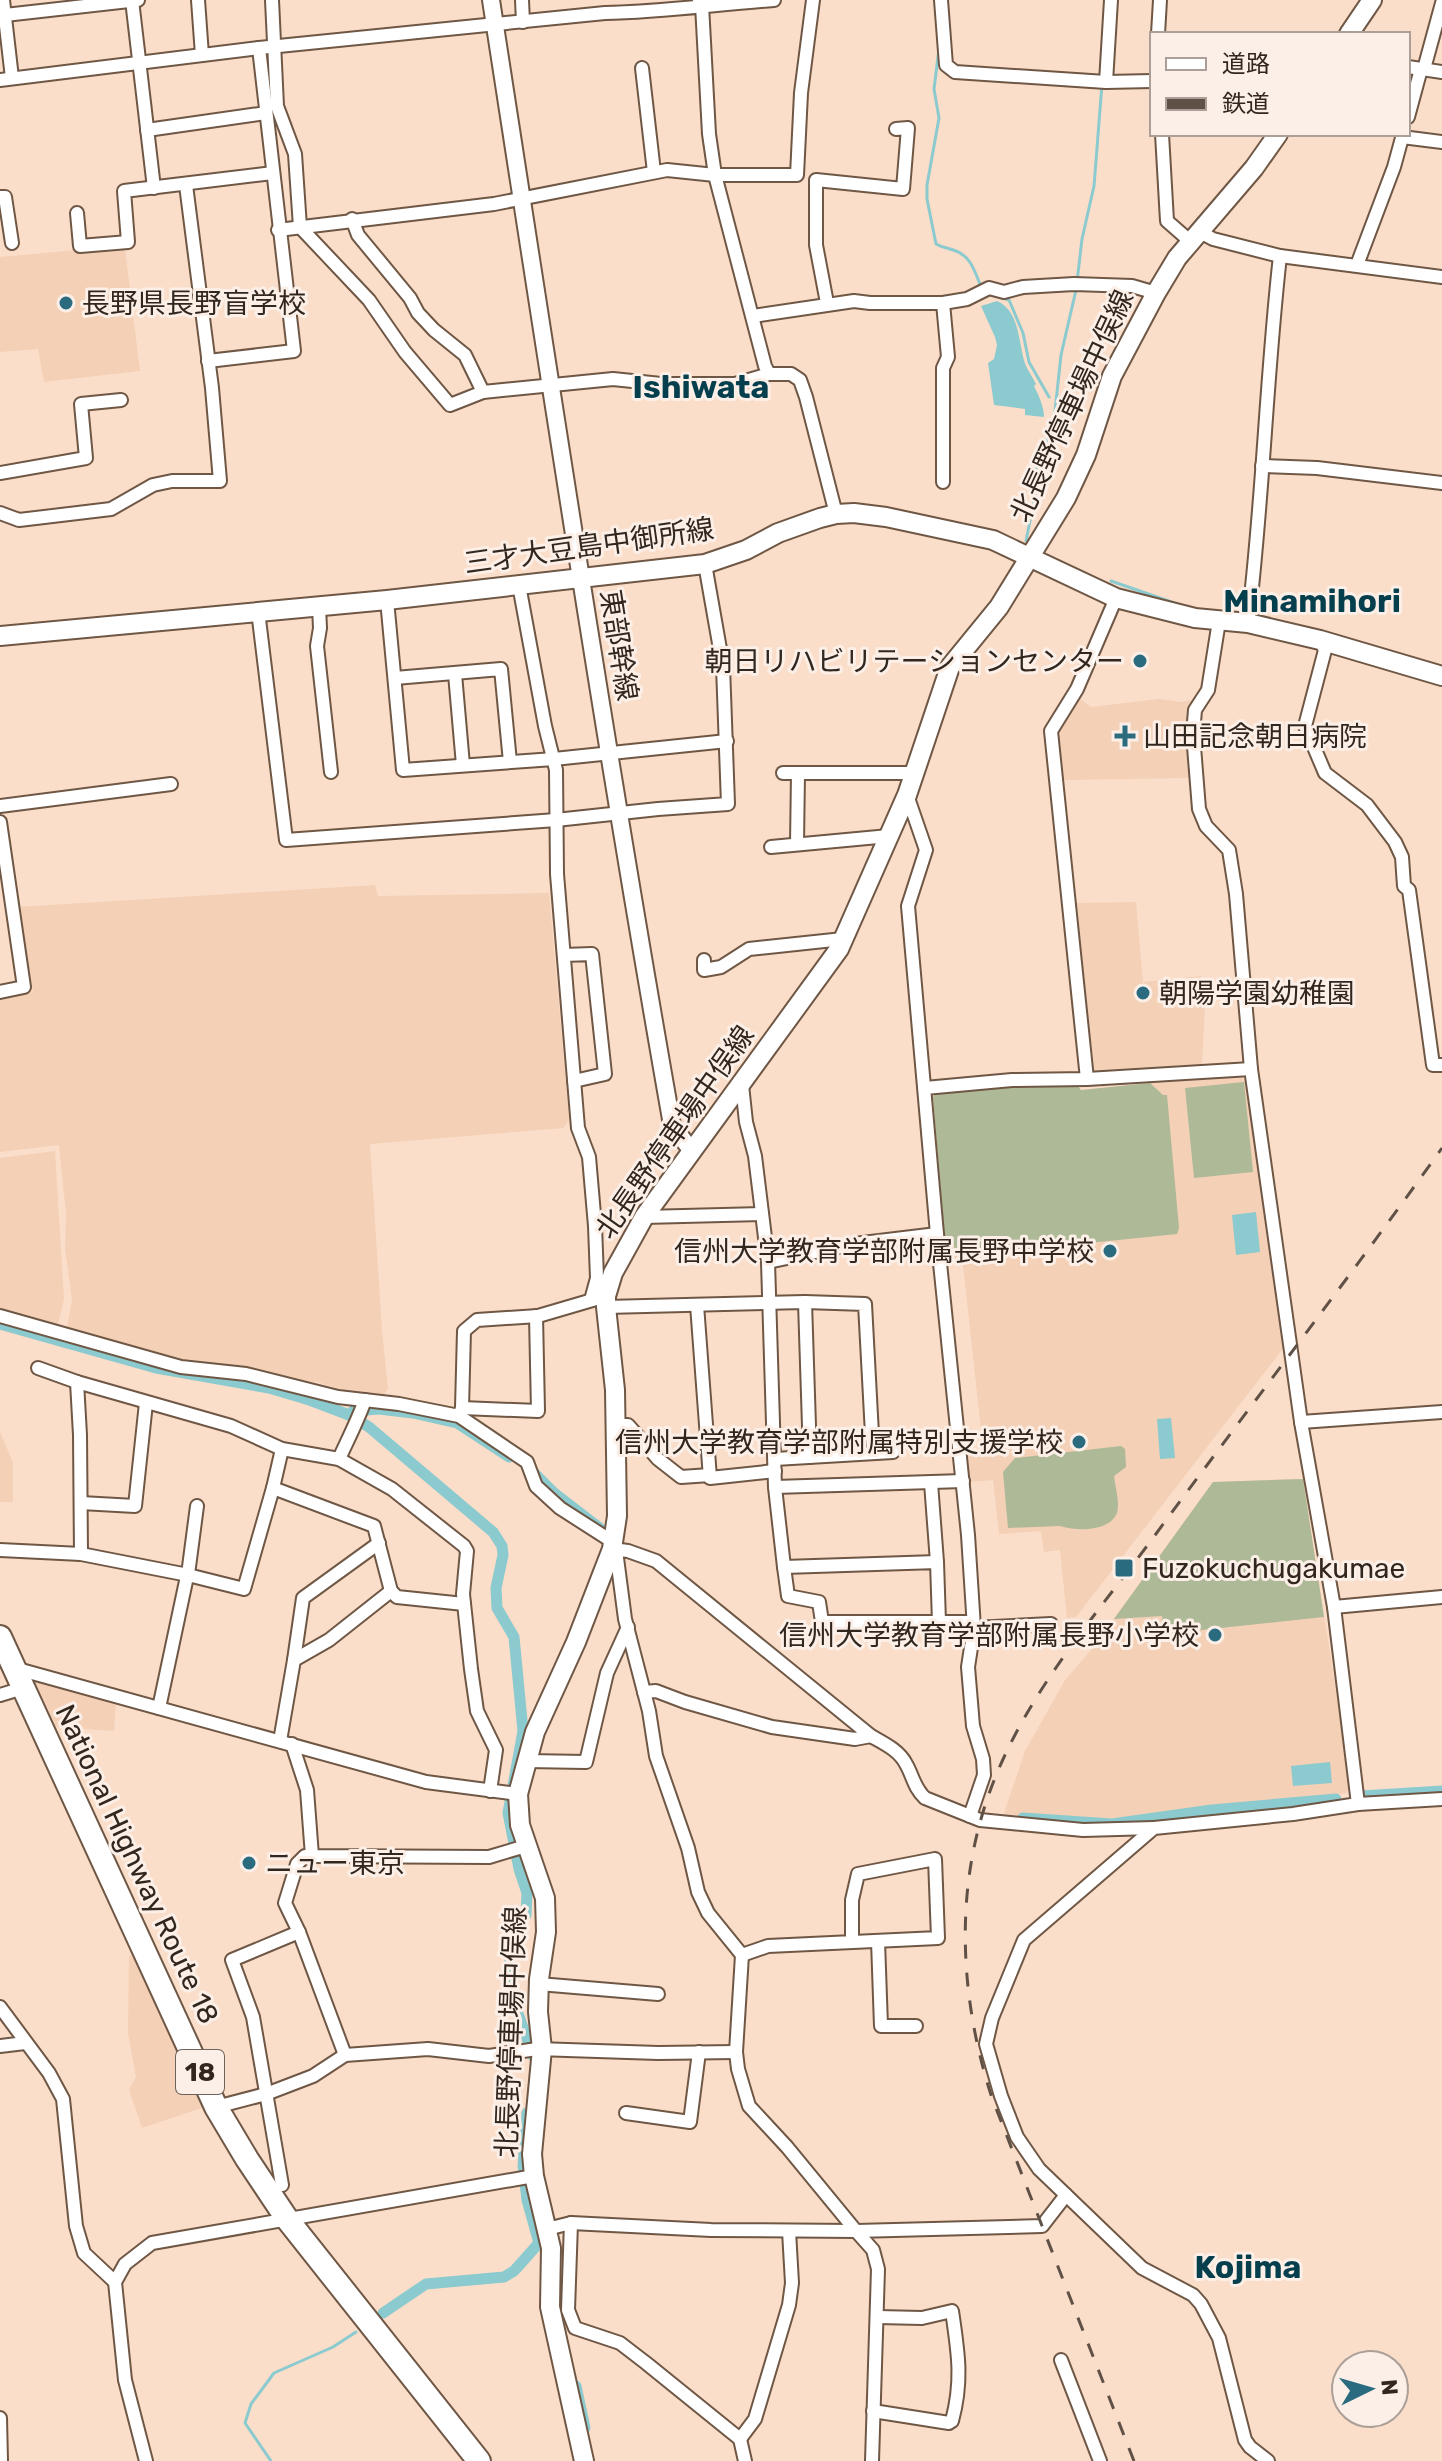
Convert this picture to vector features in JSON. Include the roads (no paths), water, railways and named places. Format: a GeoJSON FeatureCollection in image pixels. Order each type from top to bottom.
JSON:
{"type":"FeatureCollection","features":[{"type":"Feature","properties":{"kind":"highway","name":"National Highway Route 18"},"geometry":{"type":"LineString","coordinates":[[0,1637],[14,1676],[216,2107],[287,2219],[479,2461]]}},
{"type":"Feature","properties":{"kind":"main road"},"geometry":{"type":"LineString","coordinates":[[1350,32],[1372,0]]}},
{"type":"Feature","properties":{"kind":"main road","name":"北長野停車場中俣線"},"geometry":{"type":"LineString","coordinates":[[584,2461],[550,2307],[551,2248],[547,2229],[526,2178],[532,2154],[539,1984],[546,1932],[545,1898],[519,1848],[520,1825],[512,1794],[527,1761],[535,1732],[576,1642],[612,1546],[617,1516],[615,1390],[601,1301],[644,1217],[839,949],[907,795],[950,667],[999,607],[1066,498],[1086,455],[1112,376],[1177,258],[1254,168],[1277,136]]}},
{"type":"Feature","properties":{"kind":"main road","name":"三才大豆島中御所線"},"geometry":{"type":"LineString","coordinates":[[0,636],[319,607],[705,564],[746,550],[778,533],[836,514],[854,513],[993,540],[1116,598],[1163,611],[1248,623],[1320,640],[1442,676]]}},
{"type":"Feature","properties":{"kind":"street"},"geometry":{"type":"LineString","coordinates":[[3,0],[6,79],[259,48],[495,26],[605,7],[774,0]]}},
{"type":"Feature","properties":{"kind":"street"},"geometry":{"type":"LineString","coordinates":[[5,15],[134,0],[154,188]]}},
{"type":"Feature","properties":{"kind":"street"},"geometry":{"type":"LineString","coordinates":[[198,0],[202,55]]}},
{"type":"Feature","properties":{"kind":"street"},"geometry":{"type":"LineString","coordinates":[[272,0],[277,106],[295,154],[300,227],[369,300],[405,352],[450,405],[483,392],[613,379],[661,384],[735,384],[769,374],[791,374],[800,380],[806,397],[836,514]]}},
{"type":"Feature","properties":{"kind":"street","name":"東部幹線"},"geometry":{"type":"LineString","coordinates":[[491,0],[550,385],[672,1125],[691,1150]]}},
{"type":"Feature","properties":{"kind":"street"},"geometry":{"type":"LineString","coordinates":[[522,0],[523,22]]}},
{"type":"Feature","properties":{"kind":"street"},"geometry":{"type":"LineString","coordinates":[[797,175],[801,93],[813,0]]}},
{"type":"Feature","properties":{"kind":"street"},"geometry":{"type":"LineString","coordinates":[[941,0],[946,65],[955,72],[1101,82],[1150,81]]}},
{"type":"Feature","properties":{"kind":"street"},"geometry":{"type":"LineString","coordinates":[[1101,82],[1111,0]]}},
{"type":"Feature","properties":{"kind":"street"},"geometry":{"type":"LineString","coordinates":[[1158,32],[1160,0]]}},
{"type":"Feature","properties":{"kind":"street"},"geometry":{"type":"LineString","coordinates":[[700,2],[709,134],[715,175],[769,374]]}},
{"type":"Feature","properties":{"kind":"street"},"geometry":{"type":"LineString","coordinates":[[1410,107],[1418,68],[1442,3]]}},
{"type":"Feature","properties":{"kind":"street"},"geometry":{"type":"LineString","coordinates":[[208,361],[294,351],[259,48]]}},
{"type":"Feature","properties":{"kind":"street"},"geometry":{"type":"LineString","coordinates":[[642,68],[654,172]]}},
{"type":"Feature","properties":{"kind":"street"},"geometry":{"type":"LineString","coordinates":[[1418,68],[1442,72]]}},
{"type":"Feature","properties":{"kind":"street"},"geometry":{"type":"LineString","coordinates":[[147,130],[266,113]]}},
{"type":"Feature","properties":{"kind":"street"},"geometry":{"type":"LineString","coordinates":[[278,230],[352,219],[468,208],[667,170],[715,175],[797,175],[816,180],[903,189],[908,128],[896,129]]}},
{"type":"Feature","properties":{"kind":"street"},"geometry":{"type":"LineString","coordinates":[[1162,136],[1167,221],[1196,237],[1280,256],[1442,277]]}},
{"type":"Feature","properties":{"kind":"street"},"geometry":{"type":"LineString","coordinates":[[1357,265],[1403,136],[1442,142]]}},
{"type":"Feature","properties":{"kind":"street"},"geometry":{"type":"LineString","coordinates":[[77,213],[80,246],[128,242],[124,191],[273,173]]}},
{"type":"Feature","properties":{"kind":"street"},"geometry":{"type":"LineString","coordinates":[[816,180],[816,245],[827,303]]}},
{"type":"Feature","properties":{"kind":"street"},"geometry":{"type":"LineString","coordinates":[[0,513],[19,520],[100,511],[117,507],[153,485],[172,481],[220,481],[186,185]]}},
{"type":"Feature","properties":{"kind":"street"},"geometry":{"type":"LineString","coordinates":[[0,197],[5,197],[12,243]]}},
{"type":"Feature","properties":{"kind":"street"},"geometry":{"type":"LineString","coordinates":[[352,219],[358,235],[410,298],[418,313],[465,355],[483,392]]}},
{"type":"Feature","properties":{"kind":"street"},"geometry":{"type":"LineString","coordinates":[[1248,623],[1257,551],[1271,338],[1280,256]]}},
{"type":"Feature","properties":{"kind":"street"},"geometry":{"type":"LineString","coordinates":[[753,316],[854,301],[943,303],[967,299],[989,288],[1004,292],[1023,287],[1077,284],[1132,286],[1156,293]]}},
{"type":"Feature","properties":{"kind":"street"},"geometry":{"type":"LineString","coordinates":[[943,303],[948,357],[943,368],[943,482]]}},
{"type":"Feature","properties":{"kind":"street"},"geometry":{"type":"LineString","coordinates":[[0,473],[86,458],[81,404],[121,400]]}},
{"type":"Feature","properties":{"kind":"street"},"geometry":{"type":"LineString","coordinates":[[1262,466],[1317,468],[1442,483]]}},
{"type":"Feature","properties":{"kind":"street"},"geometry":{"type":"LineString","coordinates":[[258,611],[286,840],[728,804],[723,666],[705,564]]}},
{"type":"Feature","properties":{"kind":"street"},"geometry":{"type":"LineString","coordinates":[[519,585],[554,759],[557,874],[578,1128],[589,1157],[601,1301]]}},
{"type":"Feature","properties":{"kind":"street"},"geometry":{"type":"LineString","coordinates":[[1087,1079],[1051,731],[1077,689],[1116,598]]}},
{"type":"Feature","properties":{"kind":"street"},"geometry":{"type":"LineString","coordinates":[[387,600],[403,770],[554,759],[727,741]]}},
{"type":"Feature","properties":{"kind":"street"},"geometry":{"type":"LineString","coordinates":[[319,607],[317,646],[331,772]]}},
{"type":"Feature","properties":{"kind":"street"},"geometry":{"type":"LineString","coordinates":[[1219,621],[1208,690],[1195,710],[1193,734],[1199,809],[1206,826],[1229,850],[1236,894],[1251,1069],[1301,1422],[1334,1607],[1358,1804]]}},
{"type":"Feature","properties":{"kind":"street"},"geometry":{"type":"LineString","coordinates":[[1320,640],[1325,650],[1305,726],[1325,773],[1367,805],[1395,842],[1402,857],[1404,886],[1409,890],[1418,944],[1433,1065],[1442,1065]]}},
{"type":"Feature","properties":{"kind":"street"},"geometry":{"type":"LineString","coordinates":[[395,678],[501,669],[510,762]]}},
{"type":"Feature","properties":{"kind":"street"},"geometry":{"type":"LineString","coordinates":[[455,674],[463,765]]}},
{"type":"Feature","properties":{"kind":"street"},"geometry":{"type":"LineString","coordinates":[[783,773],[915,773]]}},
{"type":"Feature","properties":{"kind":"street"},"geometry":{"type":"LineString","coordinates":[[797,844],[798,773]]}},
{"type":"Feature","properties":{"kind":"street"},"geometry":{"type":"LineString","coordinates":[[0,806],[171,784]]}},
{"type":"Feature","properties":{"kind":"street"},"geometry":{"type":"LineString","coordinates":[[907,795],[926,850],[908,906],[963,1481],[974,1628],[968,1667],[973,1726],[983,1759],[984,1775],[970,1816]]}},
{"type":"Feature","properties":{"kind":"street"},"geometry":{"type":"LineString","coordinates":[[0,822],[24,987],[0,992]]}},
{"type":"Feature","properties":{"kind":"street"},"geometry":{"type":"LineString","coordinates":[[771,847],[889,836]]}},
{"type":"Feature","properties":{"kind":"street"},"geometry":{"type":"LineString","coordinates":[[704,960],[704,970],[721,967],[749,949],[843,939]]}},
{"type":"Feature","properties":{"kind":"street"},"geometry":{"type":"LineString","coordinates":[[564,955],[592,954],[605,1074],[574,1081]]}},
{"type":"Feature","properties":{"kind":"street"},"geometry":{"type":"LineString","coordinates":[[925,1088],[1012,1080],[1087,1079],[1251,1069]]}},
{"type":"Feature","properties":{"kind":"street"},"geometry":{"type":"LineString","coordinates":[[742,1085],[746,1122],[755,1156],[768,1262],[775,1487],[788,1596],[819,1602],[822,1622],[970,1622],[974,1628]]}},
{"type":"Feature","properties":{"kind":"street"},"geometry":{"type":"LineString","coordinates":[[644,1217],[762,1214]]}},
{"type":"Feature","properties":{"kind":"street"},"geometry":{"type":"LineString","coordinates":[[768,1262],[854,1244],[937,1234]]}},
{"type":"Feature","properties":{"kind":"street"},"geometry":{"type":"LineString","coordinates":[[461,1412],[464,1331],[477,1320],[536,1316],[601,1301],[697,1305],[865,1304],[873,1453]]}},
{"type":"Feature","properties":{"kind":"street"},"geometry":{"type":"LineString","coordinates":[[805,1302],[810,1457]]}},
{"type":"Feature","properties":{"kind":"street"},"geometry":{"type":"LineString","coordinates":[[697,1305],[710,1475]]}},
{"type":"Feature","properties":{"kind":"street"},"geometry":{"type":"LineString","coordinates":[[0,1316],[181,1367],[246,1374],[338,1397],[361,1412],[399,1404],[461,1412],[538,1411],[536,1316]]}},
{"type":"Feature","properties":{"kind":"street"},"geometry":{"type":"LineString","coordinates":[[38,1368],[146,1403],[231,1426],[282,1449],[339,1459],[392,1489],[464,1546],[467,1551],[464,1604],[477,1711],[496,1750],[490,1791]]}},
{"type":"Feature","properties":{"kind":"street"},"geometry":{"type":"LineString","coordinates":[[77,1382],[81,1554]]}},
{"type":"Feature","properties":{"kind":"street"},"geometry":{"type":"LineString","coordinates":[[81,1503],[135,1506],[146,1403]]}},
{"type":"Feature","properties":{"kind":"street"},"geometry":{"type":"LineString","coordinates":[[339,1459],[361,1412]]}},
{"type":"Feature","properties":{"kind":"street"},"geometry":{"type":"LineString","coordinates":[[461,1412],[527,1462],[536,1486],[560,1508],[612,1546],[656,1561],[871,1736],[894,1750],[905,1762],[917,1791],[925,1798],[980,1820],[1083,1830],[1154,1828],[1358,1804],[1442,1799]]}},
{"type":"Feature","properties":{"kind":"street"},"geometry":{"type":"LineString","coordinates":[[1301,1422],[1442,1412]]}},
{"type":"Feature","properties":{"kind":"street"},"geometry":{"type":"LineString","coordinates":[[615,1425],[628,1425],[658,1459],[681,1477],[710,1475],[710,1478],[810,1457],[893,1452]]}},
{"type":"Feature","properties":{"kind":"street"},"geometry":{"type":"LineString","coordinates":[[0,1550],[81,1554],[244,1589],[282,1449]]}},
{"type":"Feature","properties":{"kind":"street"},"geometry":{"type":"LineString","coordinates":[[775,1487],[963,1481]]}},
{"type":"Feature","properties":{"kind":"street"},"geometry":{"type":"LineString","coordinates":[[931,1483],[939,1622]]}},
{"type":"Feature","properties":{"kind":"street"},"geometry":{"type":"LineString","coordinates":[[273,1488],[374,1526],[391,1591],[397,1597],[464,1604]]}},
{"type":"Feature","properties":{"kind":"street"},"geometry":{"type":"LineString","coordinates":[[159,1708],[188,1575],[197,1506]]}},
{"type":"Feature","properties":{"kind":"street"},"geometry":{"type":"LineString","coordinates":[[312,1856],[307,1790],[286,1742],[303,1598],[379,1543]]}},
{"type":"Feature","properties":{"kind":"street"},"geometry":{"type":"LineString","coordinates":[[612,1546],[617,1558],[628,1627],[656,1756],[688,1848],[698,1892],[708,1913],[742,1955],[736,2052],[749,2106],[873,2250],[878,2269],[878,2317],[872,2461]]}},
{"type":"Feature","properties":{"kind":"street"},"geometry":{"type":"LineString","coordinates":[[784,1567],[937,1562]]}},
{"type":"Feature","properties":{"kind":"street"},"geometry":{"type":"LineString","coordinates":[[294,1660],[329,1640],[391,1591]]}},
{"type":"Feature","properties":{"kind":"street"},"geometry":{"type":"LineString","coordinates":[[1334,1607],[1442,1597]]}},
{"type":"Feature","properties":{"kind":"street"},"geometry":{"type":"LineString","coordinates":[[974,1628],[1051,1624]]}},
{"type":"Feature","properties":{"kind":"street"},"geometry":{"type":"LineString","coordinates":[[527,1761],[586,1762],[607,1673],[628,1627]]}},
{"type":"Feature","properties":{"kind":"street"},"geometry":{"type":"LineString","coordinates":[[0,1695],[14,1676],[159,1708],[426,1782],[512,1794]]}},
{"type":"Feature","properties":{"kind":"street"},"geometry":{"type":"LineString","coordinates":[[644,1692],[656,1691],[772,1727],[855,1739],[871,1736]]}},
{"type":"Feature","properties":{"kind":"street"},"geometry":{"type":"LineString","coordinates":[[1154,1828],[1024,1940],[992,2018],[986,2044],[1017,2137],[1039,2169],[1142,2268],[1180,2287],[1201,2304],[1219,2338],[1245,2440],[1268,2461]]}},
{"type":"Feature","properties":{"kind":"street"},"geometry":{"type":"LineString","coordinates":[[345,2055],[285,1903],[297,1864],[305,1856],[489,1857],[519,1848]]}},
{"type":"Feature","properties":{"kind":"street"},"geometry":{"type":"LineString","coordinates":[[742,1955],[768,1946],[938,1938],[935,1859],[858,1874],[852,1900],[852,1941]]}},
{"type":"Feature","properties":{"kind":"street"},"geometry":{"type":"LineString","coordinates":[[282,2185],[253,2017],[232,1960],[299,1932]]}},
{"type":"Feature","properties":{"kind":"street"},"geometry":{"type":"LineString","coordinates":[[878,1941],[881,2026],[916,2026]]}},
{"type":"Feature","properties":{"kind":"street"},"geometry":{"type":"LineString","coordinates":[[539,1984],[658,1994]]}},
{"type":"Feature","properties":{"kind":"street"},"geometry":{"type":"LineString","coordinates":[[0,2007],[49,2073],[63,2099],[76,2226],[84,2253],[115,2282]]}},
{"type":"Feature","properties":{"kind":"street"},"geometry":{"type":"LineString","coordinates":[[0,2046],[25,2043]]}},
{"type":"Feature","properties":{"kind":"street"},"geometry":{"type":"LineString","coordinates":[[216,2107],[266,2094],[313,2076],[345,2055],[428,2049],[489,2056],[535,2049],[736,2052]]}},
{"type":"Feature","properties":{"kind":"street"},"geometry":{"type":"LineString","coordinates":[[626,2113],[690,2122],[699,2052]]}},
{"type":"Feature","properties":{"kind":"street"},"geometry":{"type":"LineString","coordinates":[[146,2461],[125,2380],[115,2282],[125,2264],[152,2243],[526,2178]]}},
{"type":"Feature","properties":{"kind":"street"},"geometry":{"type":"LineString","coordinates":[[547,2229],[571,2223],[789,2231],[1042,2226],[1066,2195]]}},
{"type":"Feature","properties":{"kind":"street"},"geometry":{"type":"LineString","coordinates":[[571,2223],[568,2310],[575,2328],[620,2343],[740,2439],[745,2461]]}},
{"type":"Feature","properties":{"kind":"street"},"geometry":{"type":"LineString","coordinates":[[740,2439],[755,2419],[789,2305],[792,2283],[789,2231]]}},
{"type":"Feature","properties":{"kind":"street"},"geometry":{"type":"LineString","coordinates":[[873,2411],[950,2422],[959,2397],[960,2370],[952,2311],[922,2318],[878,2317]]}},
{"type":"Feature","properties":{"kind":"street"},"geometry":{"type":"LineString","coordinates":[[1061,2360],[1100,2461]]}},
{"type":"Feature","properties":{"kind":"street"},"geometry":{"type":"LineString","coordinates":[[0,2418],[1,2461]]}},
{"type":"Feature","properties":{"kind":"water"},"geometry":{"type":"Polygon","coordinates":[[[997,301],[1005,306],[1015,321],[1023,358],[1036,384],[1034,386],[1044,417],[1025,415],[1025,409],[994,405],[988,363],[994,359],[997,345],[981,306],[997,301]]]}},
{"type":"Feature","properties":{"kind":"water"},"geometry":{"type":"Polygon","coordinates":[[[1256,1212],[1260,1252],[1236,1255],[1232,1215],[1256,1212]]]}},
{"type":"Feature","properties":{"kind":"water"},"geometry":{"type":"Polygon","coordinates":[[[1171,1418],[1175,1458],[1160,1459],[1157,1419],[1171,1418]]]}},
{"type":"Feature","properties":{"kind":"water"},"geometry":{"type":"Polygon","coordinates":[[[1330,1762],[1332,1783],[1293,1786],[1291,1766],[1330,1762]]]}},
{"type":"Feature","properties":{"kind":"waterway"},"geometry":{"type":"LineString","coordinates":[[935,0],[939,49],[934,89],[939,118],[927,199],[936,244],[965,257],[980,284]]}},
{"type":"Feature","properties":{"kind":"waterway"},"geometry":{"type":"LineString","coordinates":[[1077,282],[1082,239],[1094,186],[1102,84]]}},
{"type":"Feature","properties":{"kind":"waterway"},"geometry":{"type":"LineString","coordinates":[[1026,541],[1035,495],[1034,475],[1055,411],[1061,355],[1076,290]]}},
{"type":"Feature","properties":{"kind":"waterway"},"geometry":{"type":"LineString","coordinates":[[992,295],[1009,300],[1023,333],[1029,362],[1049,397]]}},
{"type":"Feature","properties":{"kind":"waterway"},"geometry":{"type":"LineString","coordinates":[[1111,581],[1183,606]]}},
{"type":"Feature","properties":{"kind":"waterway"},"geometry":{"type":"LineString","coordinates":[[0,1324],[156,1368],[269,1388],[313,1401]]}},
{"type":"Feature","properties":{"kind":"waterway"},"geometry":{"type":"LineString","coordinates":[[307,1399],[349,1415],[369,1427],[493,1532],[502,1546],[496,1588],[497,1608],[514,1637],[523,1731],[508,1813],[527,1893],[526,1915],[521,1922],[507,1971],[509,1988],[533,2056]]}},
{"type":"Feature","properties":{"kind":"waterway"},"geometry":{"type":"LineString","coordinates":[[353,1411],[379,1409],[457,1423],[509,1457]]}},
{"type":"Feature","properties":{"kind":"waterway"},"geometry":{"type":"LineString","coordinates":[[534,1473],[601,1529]]}},
{"type":"Feature","properties":{"kind":"waterway"},"geometry":{"type":"LineString","coordinates":[[1361,1796],[1442,1791]]}},
{"type":"Feature","properties":{"kind":"waterway"},"geometry":{"type":"LineString","coordinates":[[1023,1818],[1112,1824],[1212,1810],[1336,1799]]}},
{"type":"Feature","properties":{"kind":"waterway"},"geometry":{"type":"LineString","coordinates":[[527,2113],[523,2166],[527,2200],[539,2243]]}},
{"type":"Feature","properties":{"kind":"waterway"},"geometry":{"type":"LineString","coordinates":[[383,2313],[426,2284],[504,2277],[514,2271],[539,2243]]}},
{"type":"Feature","properties":{"kind":"waterway"},"geometry":{"type":"LineString","coordinates":[[271,2461],[245,2423],[251,2404],[274,2373],[333,2347],[356,2332]]}},
{"type":"Feature","properties":{"kind":"waterway"},"geometry":{"type":"LineString","coordinates":[[576,2386],[585,2428]]}},
{"type":"Feature","properties":{"kind":"railway"},"geometry":{"type":"LineString","coordinates":[[1134,2461],[992,2098],[982,2064],[974,2030],[966,1959],[965,1924],[973,1853],[994,1780],[1011,1743],[1052,1673],[1442,1148]]}},
{"type":"Feature","properties":{"kind":"place","name":"長野県長野盲学校"},"geometry":{"type":"Point","coordinates":[66,303]}},
{"type":"Feature","properties":{"kind":"place","name":"朝日リハビリテーションセンター"},"geometry":{"type":"Point","coordinates":[1140,661]}},
{"type":"Feature","properties":{"kind":"place","name":"山田記念朝日病院"},"geometry":{"type":"Point","coordinates":[1125,736]}},
{"type":"Feature","properties":{"kind":"place","name":"朝陽学園幼稚園"},"geometry":{"type":"Point","coordinates":[1143,993]}},
{"type":"Feature","properties":{"kind":"place","name":"信州大学教育学部附属長野中学校"},"geometry":{"type":"Point","coordinates":[1110,1251]}},
{"type":"Feature","properties":{"kind":"place","name":"信州大学教育学部附属特別支援学校"},"geometry":{"type":"Point","coordinates":[1079,1442]}},
{"type":"Feature","properties":{"kind":"place","name":"Fuzokuchugakumae"},"geometry":{"type":"Point","coordinates":[1124,1568]}},
{"type":"Feature","properties":{"kind":"place","name":"信州大学教育学部附属長野小学校"},"geometry":{"type":"Point","coordinates":[1215,1635]}},
{"type":"Feature","properties":{"kind":"place","name":"ニュー東京"},"geometry":{"type":"Point","coordinates":[249,1863]}},
{"type":"Feature","properties":{"kind":"district","name":"Ishiwata"},"geometry":{"type":"Point","coordinates":[701,387]}},
{"type":"Feature","properties":{"kind":"district","name":"Minamihori"},"geometry":{"type":"Point","coordinates":[1312,601]}},
{"type":"Feature","properties":{"kind":"district","name":"Kojima"},"geometry":{"type":"Point","coordinates":[1248,2267]}}]}
